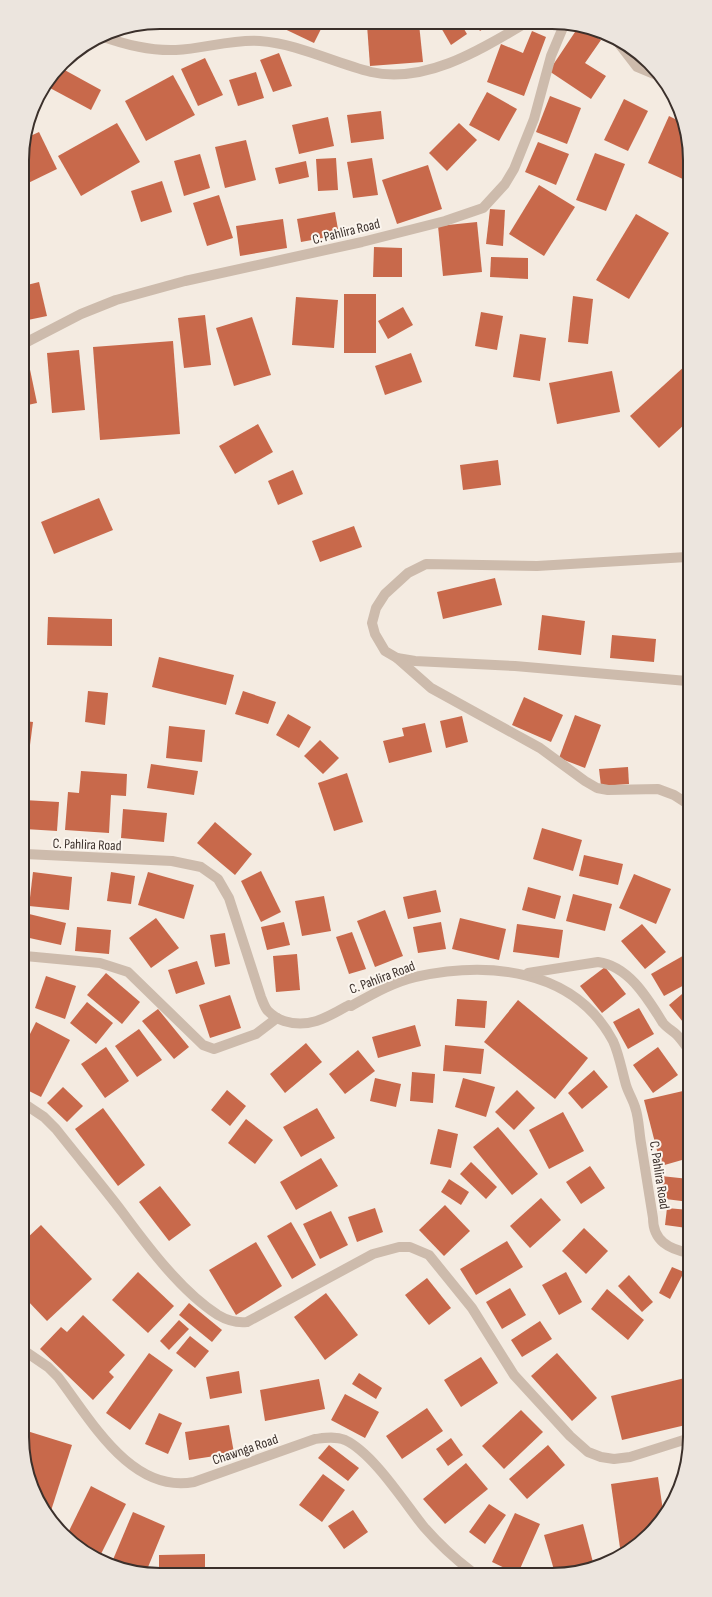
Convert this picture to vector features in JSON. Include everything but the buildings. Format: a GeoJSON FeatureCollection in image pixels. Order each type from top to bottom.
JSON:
{"type":"FeatureCollection","features":[{"type":"Feature","properties":{"kind":"street"},"geometry":{"type":"LineString","coordinates":[[110,39],[148,47],[175,50],[228,42],[260,41],[298,48],[372,72],[395,74],[432,69],[463,58],[515,29]]}},
{"type":"Feature","properties":{"kind":"street","name":"C. Pahlira Road"},"geometry":{"type":"LineString","coordinates":[[29,341],[81,314],[116,300],[185,281],[362,242],[445,221],[483,208],[505,184],[514,169],[534,119],[551,56],[562,29]]}},
{"type":"Feature","properties":{"kind":"street"},"geometry":{"type":"LineString","coordinates":[[624,51],[637,67],[649,72]]}},
{"type":"Feature","properties":{"kind":"street"},"geometry":{"type":"LineString","coordinates":[[683,557],[537,566],[426,564],[408,573],[385,594],[376,608],[372,622],[375,634],[385,651],[397,658],[431,688],[540,748],[597,788],[608,790],[658,789],[674,795],[683,801]]}},
{"type":"Feature","properties":{"kind":"street"},"geometry":{"type":"LineString","coordinates":[[397,658],[414,661],[515,666],[683,681]]}},
{"type":"Feature","properties":{"kind":"street","name":"C. Pahlira Road"},"geometry":{"type":"LineString","coordinates":[[29,854],[172,861],[201,867],[218,879],[229,898],[261,997],[268,1011],[277,1018],[292,1023],[308,1024],[328,1017],[349,1005],[351,1006],[378,992],[414,978],[466,970],[522,974],[552,983],[570,993],[587,1007],[613,1042],[635,1108],[653,1218],[653,1228],[657,1237],[666,1245],[683,1251]]}},
{"type":"Feature","properties":{"kind":"street"},"geometry":{"type":"LineString","coordinates":[[29,858],[38,855]]}},
{"type":"Feature","properties":{"kind":"street"},"geometry":{"type":"LineString","coordinates":[[29,956],[100,963],[128,972],[203,1045],[214,1049],[256,1034],[277,1018]]}},
{"type":"Feature","properties":{"kind":"street"},"geometry":{"type":"LineString","coordinates":[[522,974],[598,962],[608,963],[625,975],[644,994],[658,1012],[664,1024],[678,1035],[683,1042]]}},
{"type":"Feature","properties":{"kind":"street"},"geometry":{"type":"LineString","coordinates":[[29,1107],[44,1117],[56,1129],[144,1243],[196,1297],[218,1315],[238,1323],[247,1322],[372,1254],[387,1249],[410,1247],[421,1250],[435,1260],[472,1308],[514,1375],[570,1436],[588,1452],[614,1460],[630,1458],[683,1440]]}},
{"type":"Feature","properties":{"kind":"street","name":"Chawnga Road"},"geometry":{"type":"LineString","coordinates":[[29,1354],[48,1367],[58,1377],[123,1459],[153,1478],[168,1483],[180,1484],[194,1482],[314,1439],[330,1437],[343,1439],[362,1452],[426,1529],[444,1548],[467,1568]]}}]}
